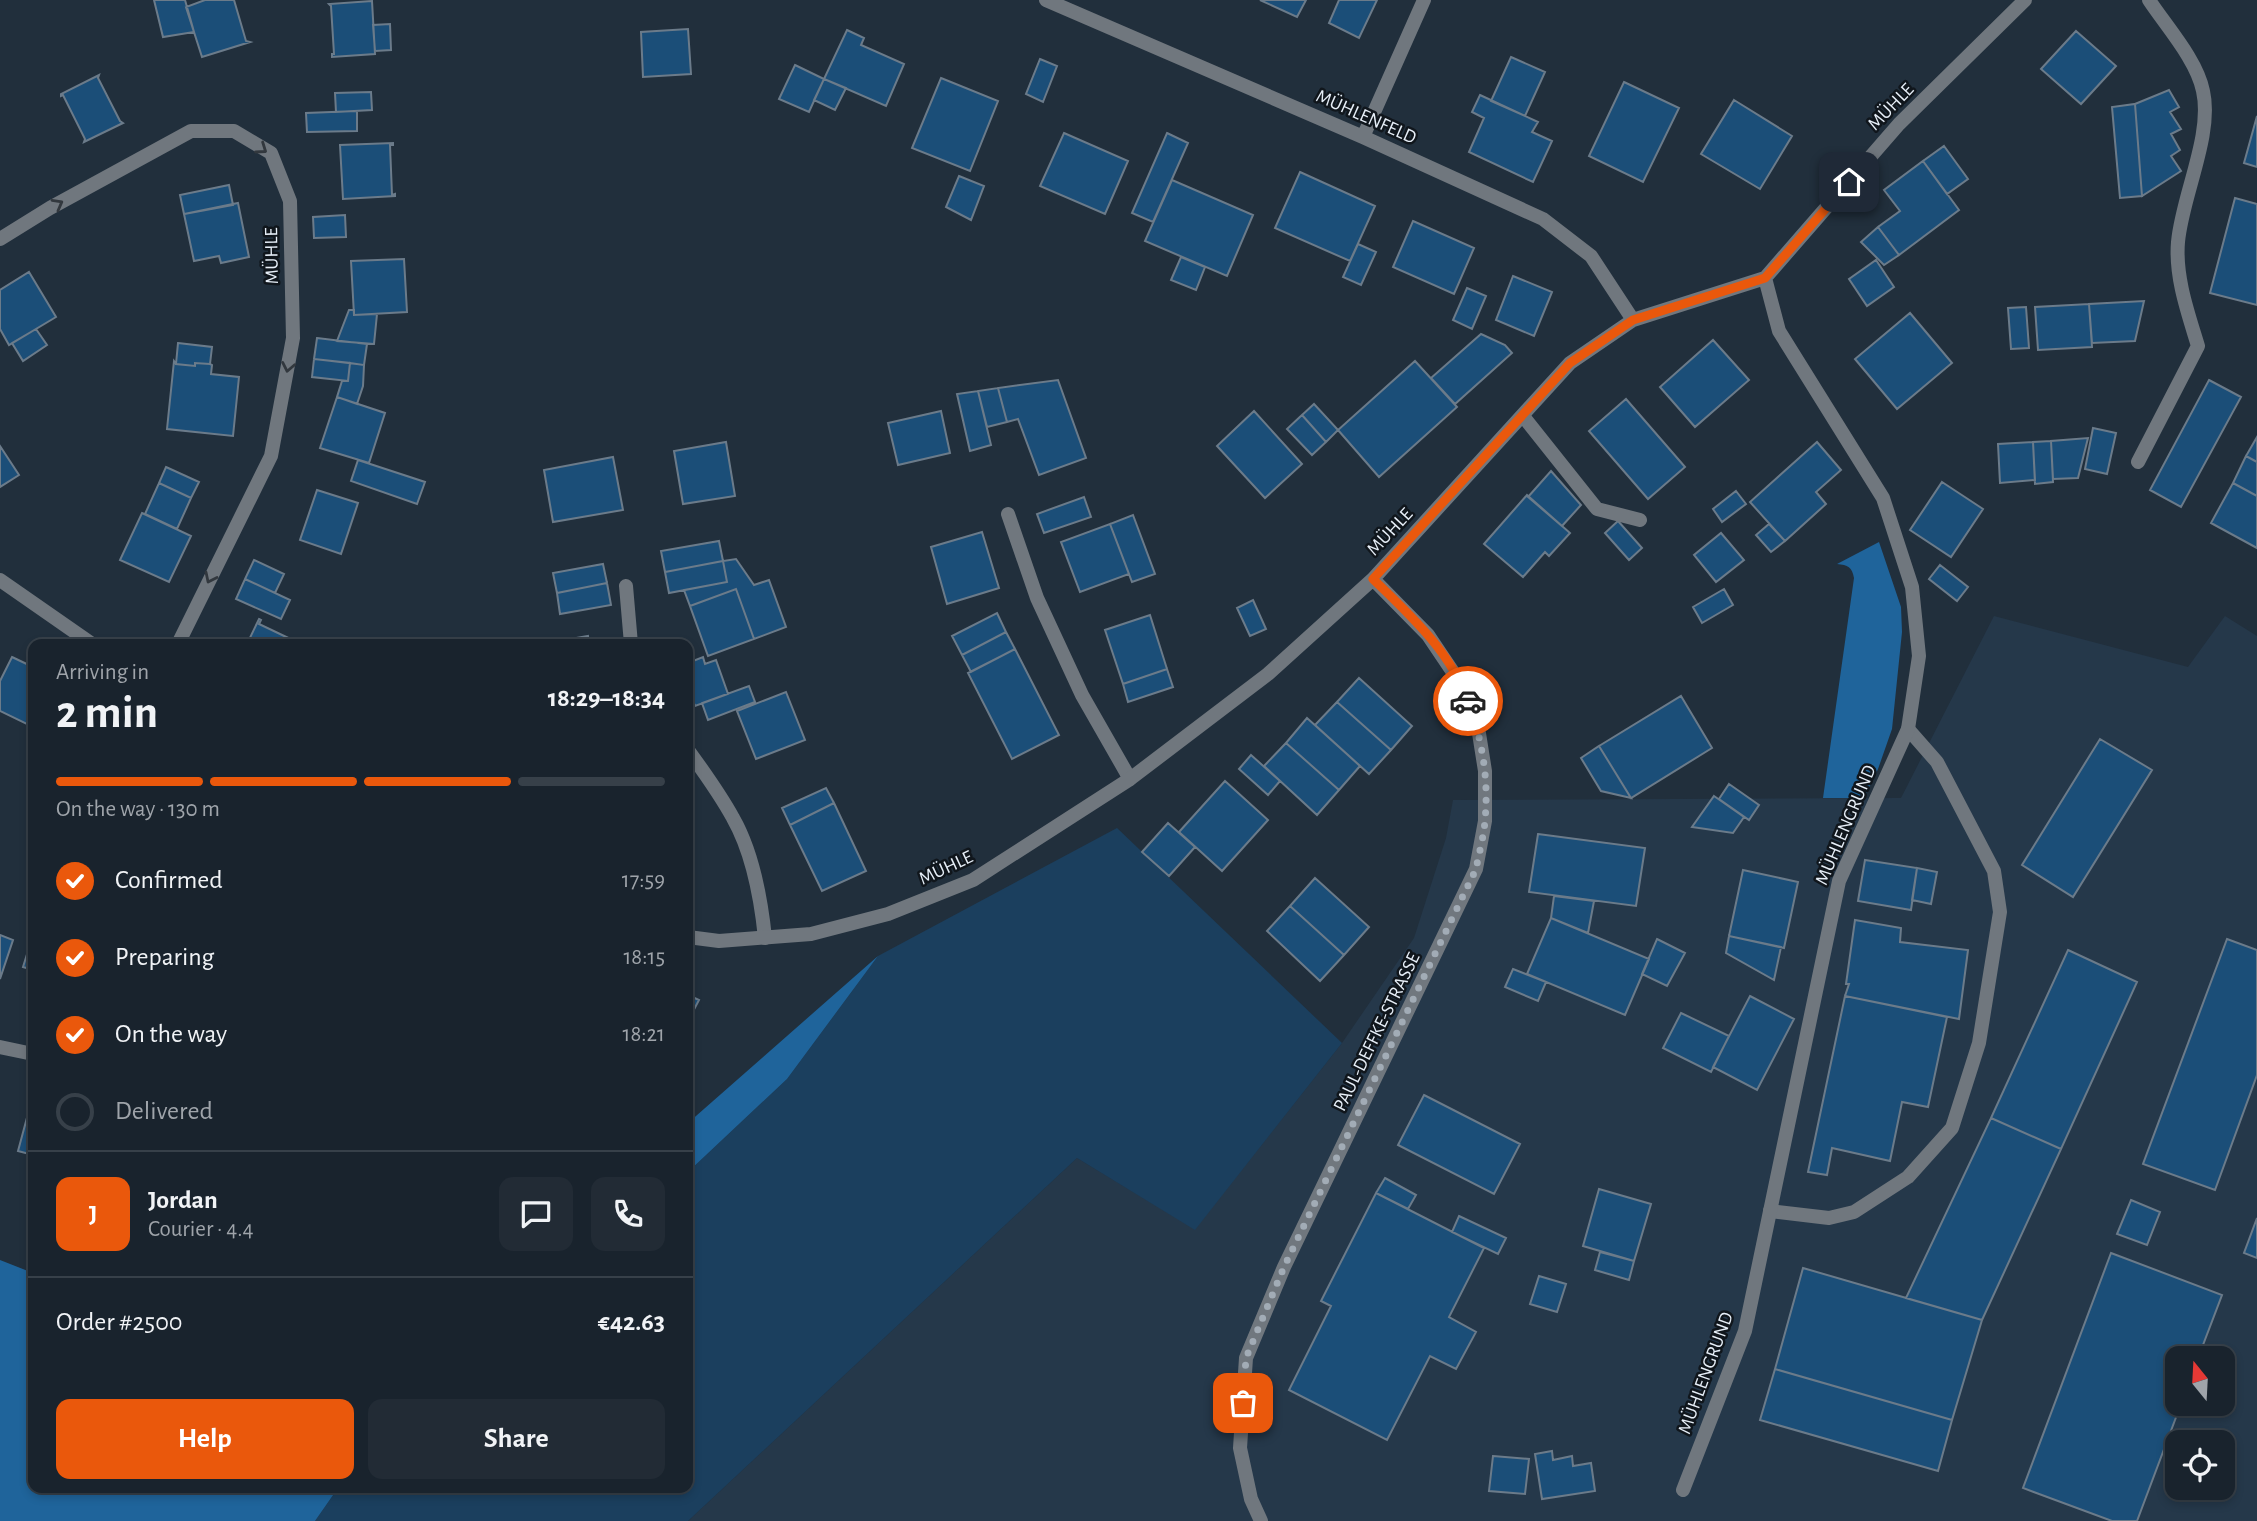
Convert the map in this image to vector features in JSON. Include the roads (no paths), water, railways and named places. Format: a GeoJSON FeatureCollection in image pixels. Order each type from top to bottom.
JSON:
{"type":"FeatureCollection","features":[{"type":"Feature","properties":{"kind":"street","name":"MÜHLENFELD"},"geometry":{"type":"LineString","coordinates":[[1046,0],[1363,136],[1543,219],[1591,256],[1633,320]]}},
{"type":"Feature","properties":{"kind":"street"},"geometry":{"type":"LineString","coordinates":[[1363,136],[1424,0]]}},
{"type":"Feature","properties":{"kind":"street","name":"MÜHLE"},"geometry":{"type":"LineString","coordinates":[[693,938],[719,941],[811,934],[871,920],[973,880],[1130,779],[1268,674],[1373,579],[1570,363],[1633,320],[1765,278],[1899,124],[2025,0]]}},
{"type":"Feature","properties":{"kind":"street"},"geometry":{"type":"LineString","coordinates":[[2138,462],[2198,346],[2182,291],[2178,243],[2206,115],[2203,89],[2193,66],[2149,0]]}},
{"type":"Feature","properties":{"kind":"street","name":"MÜHLE"},"geometry":{"type":"LineString","coordinates":[[0,239],[50,208],[191,131],[234,131],[271,153],[290,201],[293,338],[286,377],[271,456],[180,639]]}},
{"type":"Feature","properties":{"kind":"street","name":"MÜHLENGRUND"},"geometry":{"type":"LineString","coordinates":[[1683,1490],[1745,1331],[1839,881],[1908,729],[1919,656],[1912,587],[1883,498],[1779,331],[1765,278]]}},
{"type":"Feature","properties":{"kind":"street"},"geometry":{"type":"LineString","coordinates":[[1522,416],[1597,509],[1640,520]]}},
{"type":"Feature","properties":{"kind":"street"},"geometry":{"type":"LineString","coordinates":[[1008,514],[1037,598],[1082,695],[1130,779]]}},
{"type":"Feature","properties":{"kind":"street","name":"PAUL-DEFFKE-STRASSE"},"geometry":{"type":"LineString","coordinates":[[1261,1521],[1251,1499],[1240,1448],[1246,1358],[1284,1267],[1476,869],[1485,821],[1485,771],[1478,727],[1463,687],[1428,635],[1373,579]]}},
{"type":"Feature","properties":{"kind":"street"},"geometry":{"type":"LineString","coordinates":[[0,580],[85,639]]}},
{"type":"Feature","properties":{"kind":"street"},"geometry":{"type":"LineString","coordinates":[[626,586],[631,639]]}},
{"type":"Feature","properties":{"kind":"street"},"geometry":{"type":"LineString","coordinates":[[1770,1211],[1829,1218],[1842,1215],[1854,1212],[1908,1177],[1952,1128],[1979,1043],[2000,912],[1994,871],[1937,762],[1908,729]]}},
{"type":"Feature","properties":{"kind":"street"},"geometry":{"type":"LineString","coordinates":[[693,757],[735,820],[748,854],[762,907],[765,938]]}},
{"type":"Feature","properties":{"kind":"street"},"geometry":{"type":"LineString","coordinates":[[0,1047],[28,1053]]}}]}
